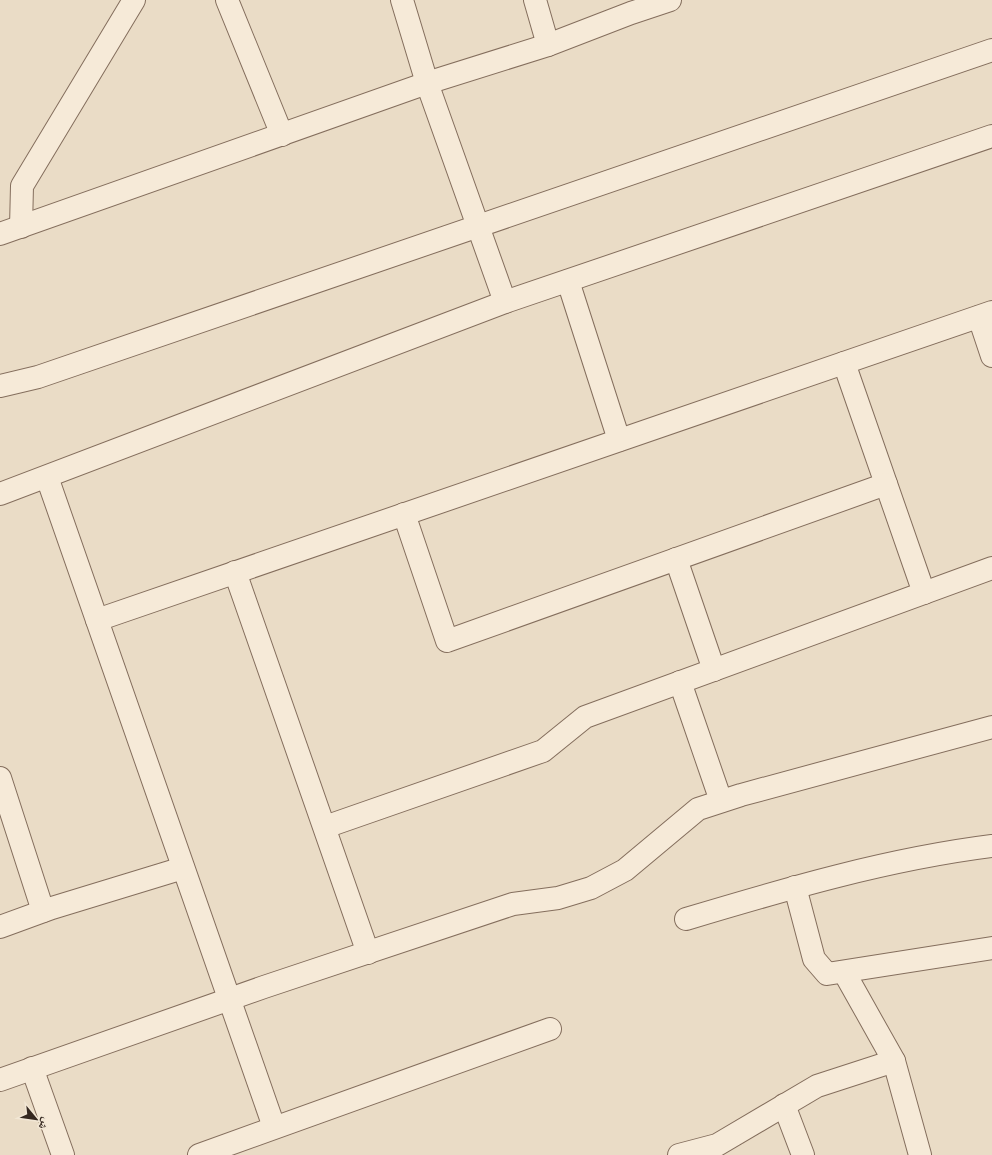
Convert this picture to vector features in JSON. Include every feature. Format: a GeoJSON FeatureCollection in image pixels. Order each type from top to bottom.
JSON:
{"type":"FeatureCollection","features":[{"type":"Feature","properties":{"kind":"street"},"geometry":{"type":"LineString","coordinates":[[21,227],[22,186],[134,0]]}},
{"type":"Feature","properties":{"kind":"street"},"geometry":{"type":"LineString","coordinates":[[227,0],[282,135]]}},
{"type":"Feature","properties":{"kind":"street"},"geometry":{"type":"LineString","coordinates":[[402,0],[427,83],[505,302]]}},
{"type":"Feature","properties":{"kind":"street"},"geometry":{"type":"LineString","coordinates":[[535,0],[548,45]]}},
{"type":"Feature","properties":{"kind":"street"},"geometry":{"type":"LineString","coordinates":[[0,234],[427,83],[548,45],[631,13],[670,0]]}},
{"type":"Feature","properties":{"kind":"street"},"geometry":{"type":"LineString","coordinates":[[0,386],[38,377],[992,50]]}},
{"type":"Feature","properties":{"kind":"street"},"geometry":{"type":"LineString","coordinates":[[0,494],[505,302],[992,136]]}},
{"type":"Feature","properties":{"kind":"street"},"geometry":{"type":"LineString","coordinates":[[568,281],[619,440]]}},
{"type":"Feature","properties":{"kind":"street"},"geometry":{"type":"LineString","coordinates":[[97,620],[985,314],[992,356]]}},
{"type":"Feature","properties":{"kind":"street"},"geometry":{"type":"LineString","coordinates":[[844,363],[924,593]]}},
{"type":"Feature","properties":{"kind":"street"},"geometry":{"type":"LineString","coordinates":[[47,477],[274,1127]]}},
{"type":"Feature","properties":{"kind":"street"},"geometry":{"type":"LineString","coordinates":[[404,514],[448,641],[886,484]]}},
{"type":"Feature","properties":{"kind":"street"},"geometry":{"type":"LineString","coordinates":[[676,559],[714,670]]}},
{"type":"Feature","properties":{"kind":"street"},"geometry":{"type":"LineString","coordinates":[[325,826],[543,751],[585,717],[992,568]]}},
{"type":"Feature","properties":{"kind":"street"},"geometry":{"type":"LineString","coordinates":[[235,572],[325,826],[368,953]]}},
{"type":"Feature","properties":{"kind":"street"},"geometry":{"type":"LineString","coordinates":[[680,682],[721,802]]}},
{"type":"Feature","properties":{"kind":"street"},"geometry":{"type":"LineString","coordinates":[[0,1080],[230,999],[513,904],[558,898],[591,888],[625,870],[698,809],[992,727]]}},
{"type":"Feature","properties":{"kind":"street"},"geometry":{"type":"LineString","coordinates":[[0,778],[43,911]]}},
{"type":"Feature","properties":{"kind":"street"},"geometry":{"type":"LineString","coordinates":[[686,920],[795,887],[951,851],[992,846]]}},
{"type":"Feature","properties":{"kind":"street"},"geometry":{"type":"LineString","coordinates":[[0,927],[43,911],[183,868]]}},
{"type":"Feature","properties":{"kind":"street"},"geometry":{"type":"LineString","coordinates":[[795,887],[814,959],[827,974],[992,948]]}},
{"type":"Feature","properties":{"kind":"street"},"geometry":{"type":"LineString","coordinates":[[844,972],[894,1061],[920,1155]]}},
{"type":"Feature","properties":{"kind":"street"},"geometry":{"type":"LineString","coordinates":[[199,1155],[550,1028]]}},
{"type":"Feature","properties":{"kind":"street"},"geometry":{"type":"LineString","coordinates":[[679,1155],[716,1144],[817,1086],[894,1061]]}},
{"type":"Feature","properties":{"kind":"street"},"geometry":{"type":"LineString","coordinates":[[32,1068],[63,1155]]}},
{"type":"Feature","properties":{"kind":"street"},"geometry":{"type":"LineString","coordinates":[[784,1105],[803,1155]]}}]}
